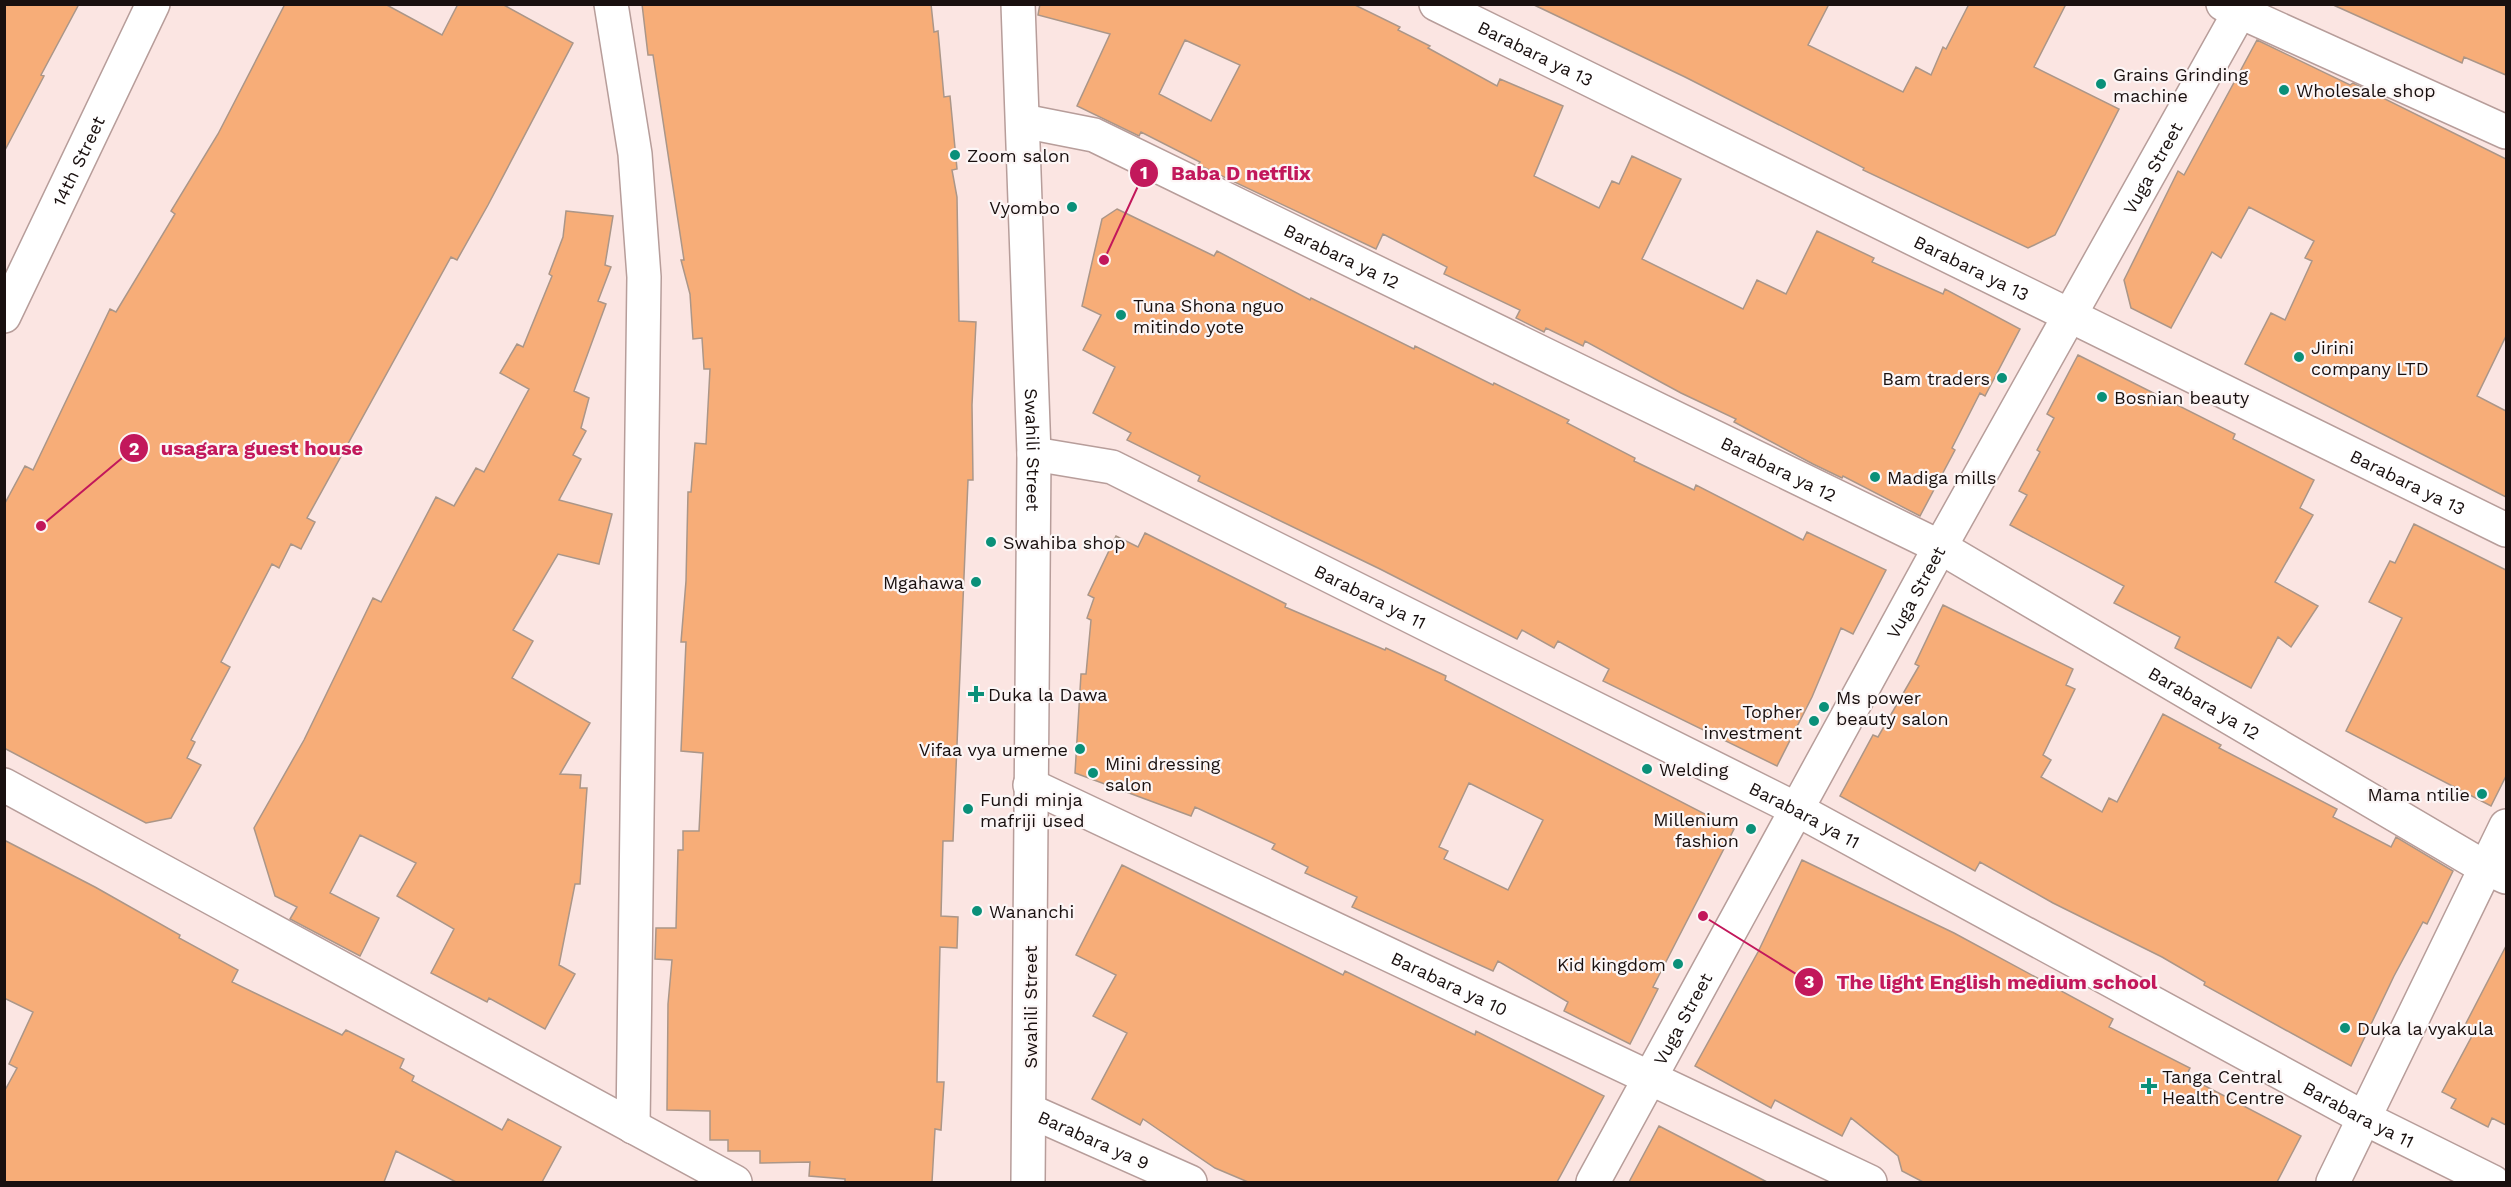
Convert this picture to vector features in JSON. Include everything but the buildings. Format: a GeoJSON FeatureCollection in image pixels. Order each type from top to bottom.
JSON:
{"type":"FeatureCollection","features":[{"type":"Feature","properties":{"kind":"street","name":"14th Street"},"geometry":{"type":"LineString","coordinates":[[4,316],[153,4]]}},
{"type":"Feature","properties":{"kind":"street"},"geometry":{"type":"LineString","coordinates":[[611,4],[635,154],[644,277],[633,1127]]}},
{"type":"Feature","properties":{"kind":"street","name":"Swahili Street"},"geometry":{"type":"LineString","coordinates":[[1018,4],[1034,454],[1028,1182]]}},
{"type":"Feature","properties":{"kind":"street","name":"Barabara ya 13"},"geometry":{"type":"LineString","coordinates":[[1436,4],[2070,313],[2506,530]]}},
{"type":"Feature","properties":{"kind":"street"},"geometry":{"type":"LineString","coordinates":[[2236,7],[2506,132]]}},
{"type":"Feature","properties":{"kind":"street","name":"Vuga Street"},"geometry":{"type":"LineString","coordinates":[[1593,1182],[2236,7]]}},
{"type":"Feature","properties":{"kind":"street","name":"Barabara ya 12"},"geometry":{"type":"LineString","coordinates":[[1023,121],[1094,135],[1940,547],[2495,872]]}},
{"type":"Feature","properties":{"kind":"street","name":"Barabara ya 11"},"geometry":{"type":"LineString","coordinates":[[1034,454],[1112,467],[1796,809],[2366,1119],[2493,1182]]}},
{"type":"Feature","properties":{"kind":"street"},"geometry":{"type":"LineString","coordinates":[[4,785],[735,1182]]}},
{"type":"Feature","properties":{"kind":"street","name":"Barabara ya 10"},"geometry":{"type":"LineString","coordinates":[[1030,785],[1870,1182]]}},
{"type":"Feature","properties":{"kind":"street"},"geometry":{"type":"LineString","coordinates":[[2333,1182],[2495,872],[2506,826]]}},
{"type":"Feature","properties":{"kind":"street","name":"Barabara ya 9"},"geometry":{"type":"LineString","coordinates":[[1030,1112],[1190,1182]]}},
{"type":"Feature","properties":{"kind":"place","name":"Grains Grinding machine"},"geometry":{"type":"Point","coordinates":[2101,84]}},
{"type":"Feature","properties":{"kind":"place","name":"Wholesale shop"},"geometry":{"type":"Point","coordinates":[2284,90]}},
{"type":"Feature","properties":{"kind":"place","name":"Zoom salon"},"geometry":{"type":"Point","coordinates":[955,155]}},
{"type":"Feature","properties":{"kind":"place","name":"Vyombo"},"geometry":{"type":"Point","coordinates":[1072,207]}},
{"type":"Feature","properties":{"kind":"place","name":"Baba D netflix"},"geometry":{"type":"Point","coordinates":[1104,260]}},
{"type":"Feature","properties":{"kind":"place","name":"Tuna Shona nguo mitindo yote"},"geometry":{"type":"Point","coordinates":[1121,315]}},
{"type":"Feature","properties":{"kind":"place","name":"Jirini company LTD"},"geometry":{"type":"Point","coordinates":[2299,357]}},
{"type":"Feature","properties":{"kind":"place","name":"Bam traders"},"geometry":{"type":"Point","coordinates":[2002,378]}},
{"type":"Feature","properties":{"kind":"place","name":"Bosnian beauty"},"geometry":{"type":"Point","coordinates":[2102,397]}},
{"type":"Feature","properties":{"kind":"place","name":"Madiga mills"},"geometry":{"type":"Point","coordinates":[1875,477]}},
{"type":"Feature","properties":{"kind":"place","name":"usagara guest house"},"geometry":{"type":"Point","coordinates":[41,526]}},
{"type":"Feature","properties":{"kind":"place","name":"Swahiba shop"},"geometry":{"type":"Point","coordinates":[991,542]}},
{"type":"Feature","properties":{"kind":"place","name":"Mgahawa"},"geometry":{"type":"Point","coordinates":[976,582]}},
{"type":"Feature","properties":{"kind":"place","name":"Duka la Dawa"},"geometry":{"type":"Point","coordinates":[976,694]}},
{"type":"Feature","properties":{"kind":"place","name":"Ms power beauty salon"},"geometry":{"type":"Point","coordinates":[1824,707]}},
{"type":"Feature","properties":{"kind":"place","name":"Topher investment"},"geometry":{"type":"Point","coordinates":[1814,721]}},
{"type":"Feature","properties":{"kind":"place","name":"Vifaa vya umeme"},"geometry":{"type":"Point","coordinates":[1080,749]}},
{"type":"Feature","properties":{"kind":"place","name":"Welding"},"geometry":{"type":"Point","coordinates":[1647,769]}},
{"type":"Feature","properties":{"kind":"place","name":"Mini dressing salon"},"geometry":{"type":"Point","coordinates":[1093,773]}},
{"type":"Feature","properties":{"kind":"place","name":"Mama ntilie"},"geometry":{"type":"Point","coordinates":[2482,794]}},
{"type":"Feature","properties":{"kind":"place","name":"Fundi minja mafriji used"},"geometry":{"type":"Point","coordinates":[968,809]}},
{"type":"Feature","properties":{"kind":"place","name":"Millenium fashion"},"geometry":{"type":"Point","coordinates":[1751,829]}},
{"type":"Feature","properties":{"kind":"place","name":"Wananchi"},"geometry":{"type":"Point","coordinates":[977,911]}},
{"type":"Feature","properties":{"kind":"place","name":"The light English medium school"},"geometry":{"type":"Point","coordinates":[1703,916]}},
{"type":"Feature","properties":{"kind":"place","name":"Kid kingdom"},"geometry":{"type":"Point","coordinates":[1678,964]}},
{"type":"Feature","properties":{"kind":"place","name":"Duka la vyakula"},"geometry":{"type":"Point","coordinates":[2345,1028]}},
{"type":"Feature","properties":{"kind":"place","name":"Tanga Central Health Centre"},"geometry":{"type":"Point","coordinates":[2149,1086]}}]}
